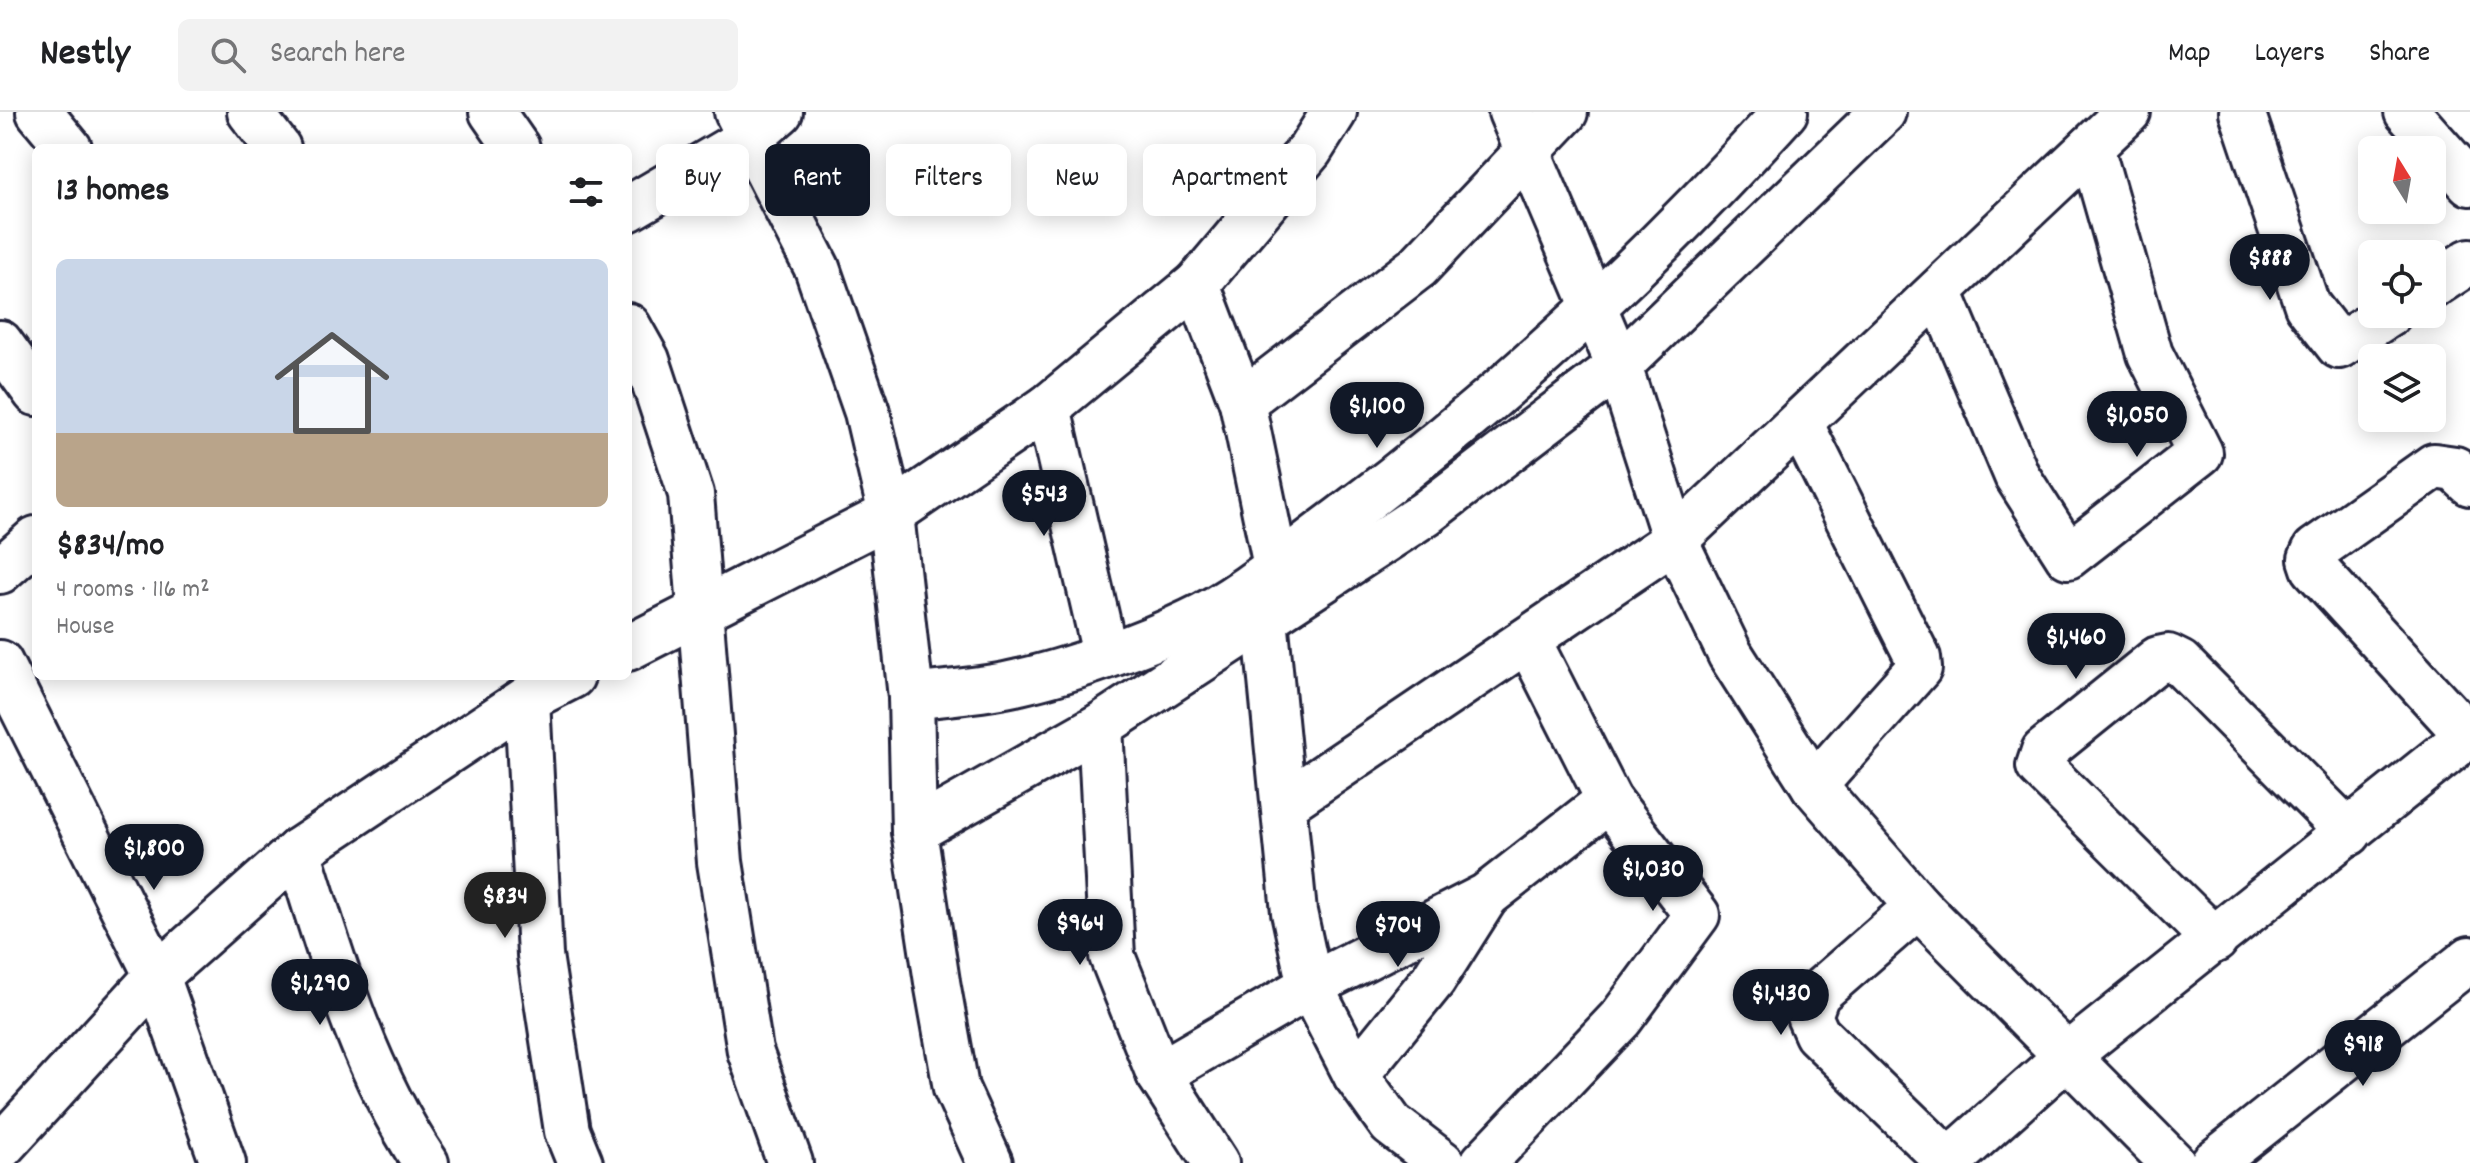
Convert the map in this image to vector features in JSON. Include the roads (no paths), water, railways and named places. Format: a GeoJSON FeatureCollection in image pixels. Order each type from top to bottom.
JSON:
{"type":"FeatureCollection","features":[{"type":"Feature","properties":{"kind":"street"},"geometry":{"type":"LineString","coordinates":[[39,112],[66,144]]}},
{"type":"Feature","properties":{"kind":"street"},"geometry":{"type":"LineString","coordinates":[[250,112],[275,144]]}},
{"type":"Feature","properties":{"kind":"street"},"geometry":{"type":"LineString","coordinates":[[492,112],[514,144]]}},
{"type":"Feature","properties":{"kind":"street"},"geometry":{"type":"LineString","coordinates":[[632,646],[891,514],[1048,407],[1197,284],[1310,150],[1334,112]]}},
{"type":"Feature","properties":{"kind":"street"},"geometry":{"type":"LineString","coordinates":[[1511,112],[1619,366],[1675,540],[1730,654],[1814,786],[1918,906],[2173,1163]]}},
{"type":"Feature","properties":{"kind":"street"},"geometry":{"type":"LineString","coordinates":[[1242,402],[1418,267],[1565,112]]}},
{"type":"Feature","properties":{"kind":"street"},"geometry":{"type":"LineString","coordinates":[[911,697],[1019,683],[1105,654],[1191,622],[1276,566],[1433,451],[1593,310],[1721,182],[1785,112]]}},
{"type":"Feature","properties":{"kind":"street"},"geometry":{"type":"LineString","coordinates":[[914,831],[1100,726],[1426,513],[1619,366],[1883,112]]}},
{"type":"Feature","properties":{"kind":"street"},"geometry":{"type":"LineString","coordinates":[[1284,804],[1675,540],[2128,112]]}},
{"type":"Feature","properties":{"kind":"street"},"geometry":{"type":"LineString","coordinates":[[2242,112],[2307,305],[2339,346],[2367,328]]}},
{"type":"Feature","properties":{"kind":"street"},"geometry":{"type":"LineString","coordinates":[[2407,112],[2470,183]]}},
{"type":"Feature","properties":{"kind":"street"},"geometry":{"type":"LineString","coordinates":[[632,206],[756,120],[817,268],[867,412],[891,514],[911,697],[914,831],[956,1088],[990,1163]]}},
{"type":"Feature","properties":{"kind":"street"},"geometry":{"type":"LineString","coordinates":[[1939,291],[2017,476],[2068,556],[2200,453],[2150,354],[2091,147]]}},
{"type":"Feature","properties":{"kind":"street"},"geometry":{"type":"LineString","coordinates":[[2446,277],[2470,261]]}},
{"type":"Feature","properties":{"kind":"street"},"geometry":{"type":"LineString","coordinates":[[1197,284],[1242,402],[1276,566]]}},
{"type":"Feature","properties":{"kind":"street"},"geometry":{"type":"LineString","coordinates":[[632,333],[647,360],[691,494],[720,862],[750,1051],[790,1163]]}},
{"type":"Feature","properties":{"kind":"street"},"geometry":{"type":"LineString","coordinates":[[0,343],[32,387]]}},
{"type":"Feature","properties":{"kind":"street"},"geometry":{"type":"LineString","coordinates":[[1048,407],[1105,654]]}},
{"type":"Feature","properties":{"kind":"street"},"geometry":{"type":"LineString","coordinates":[[1800,423],[1918,658],[1919,668],[1814,786]]}},
{"type":"Feature","properties":{"kind":"street"},"geometry":{"type":"LineString","coordinates":[[1918,906],[1817,994],[1809,1016],[1817,1034],[1948,1162],[2067,1056],[2469,735],[2314,568],[2311,559],[2315,550],[2434,466],[2455,469],[2470,483]]}},
{"type":"Feature","properties":{"kind":"street"},"geometry":{"type":"LineString","coordinates":[[0,571],[32,543]]}},
{"type":"Feature","properties":{"kind":"street"},"geometry":{"type":"LineString","coordinates":[[1265,619],[1294,912],[1310,986],[1356,1075],[1391,1124],[1442,1163]]}},
{"type":"Feature","properties":{"kind":"street"},"geometry":{"type":"LineString","coordinates":[[1483,1163],[1621,1018],[1697,915],[1609,800],[1528,640]]}},
{"type":"Feature","properties":{"kind":"street"},"geometry":{"type":"LineString","coordinates":[[2215,940],[2040,772],[2044,751],[2158,659],[2168,657],[2180,663],[2349,833]]}},
{"type":"Feature","properties":{"kind":"street"},"geometry":{"type":"LineString","coordinates":[[0,663],[157,976],[212,1158]]}},
{"type":"Feature","properties":{"kind":"street"},"geometry":{"type":"LineString","coordinates":[[0,1148],[157,976],[298,851],[527,699],[564,680]]}},
{"type":"Feature","properties":{"kind":"street"},"geometry":{"type":"LineString","coordinates":[[527,699],[540,955],[567,1131],[580,1163]]}},
{"type":"Feature","properties":{"kind":"street"},"geometry":{"type":"LineString","coordinates":[[1100,726],[1112,956],[1159,1074],[1216,1163]]}},
{"type":"Feature","properties":{"kind":"street"},"geometry":{"type":"LineString","coordinates":[[1159,1074],[1310,986],[1486,896],[1609,800]]}},
{"type":"Feature","properties":{"kind":"street"},"geometry":{"type":"LineString","coordinates":[[298,851],[341,991],[409,1138],[426,1163]]}},
{"type":"Feature","properties":{"kind":"street"},"geometry":{"type":"LineString","coordinates":[[1356,1075],[1433,980],[1486,896]]}},
{"type":"Feature","properties":{"kind":"street"},"geometry":{"type":"LineString","coordinates":[[2213,1163],[2470,959]]}}]}
